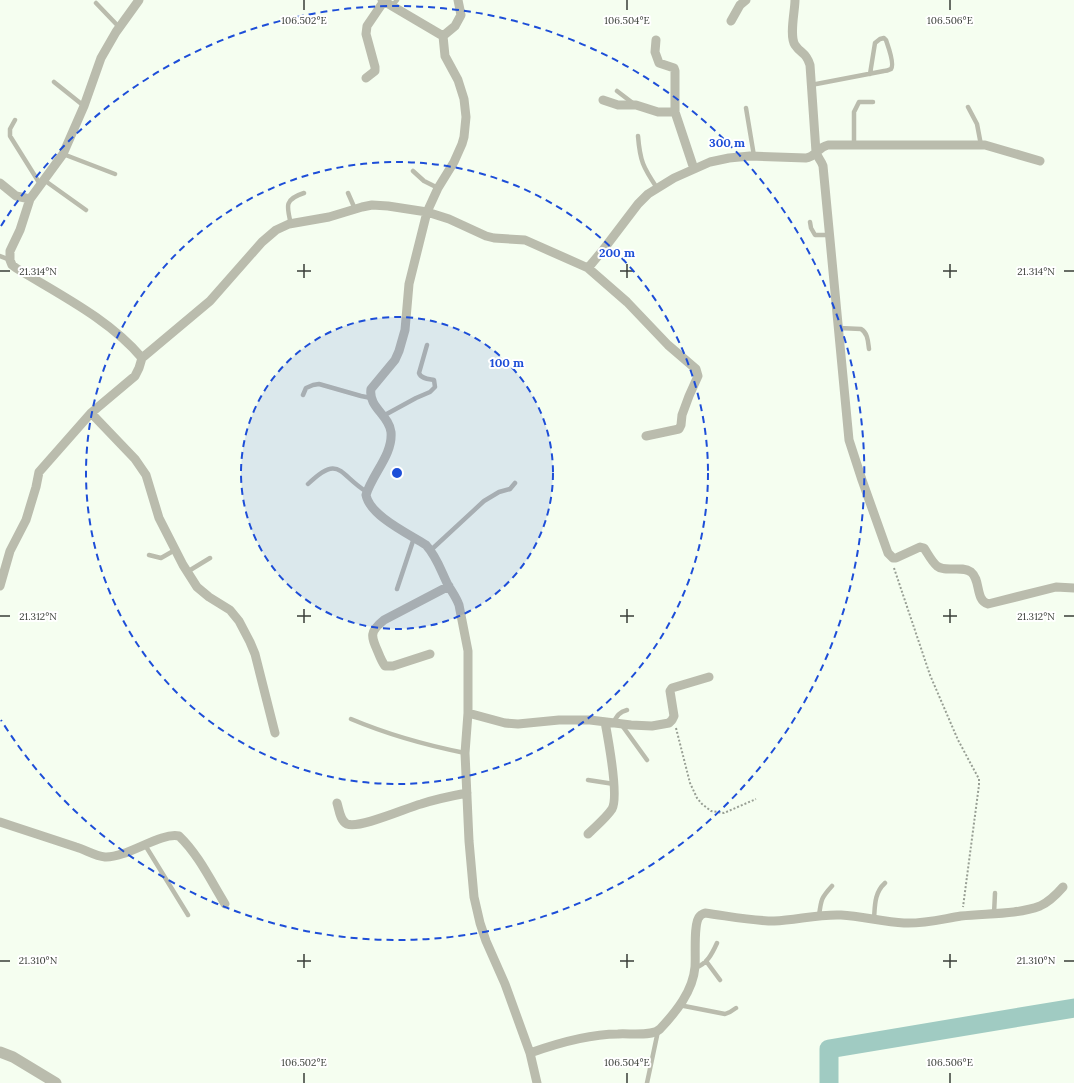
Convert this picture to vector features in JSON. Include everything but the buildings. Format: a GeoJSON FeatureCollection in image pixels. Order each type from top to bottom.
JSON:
{"type":"FeatureCollection","features":[{"type":"Feature","properties":{"kind":"street"},"geometry":{"type":"LineString","coordinates":[[139,0],[119,27],[101,58],[84,106],[62,154],[30,199],[20,230],[10,251],[10,260],[12,265],[16,268],[97,317],[136,350],[142,358]]}},
{"type":"Feature","properties":{"kind":"street"},"geometry":{"type":"LineString","coordinates":[[443,36],[455,26],[461,15],[458,0]]}},
{"type":"Feature","properties":{"kind":"street"},"geometry":{"type":"LineString","coordinates":[[731,20],[740,5],[746,0]]}},
{"type":"Feature","properties":{"kind":"street"},"geometry":{"type":"LineString","coordinates":[[796,0],[793,40],[798,48],[808,57],[810,65],[816,156],[823,166],[849,440],[859,473],[890,556],[896,558],[918,547],[924,548],[938,568],[966,570],[972,573],[982,600],[984,603],[988,604],[1056,587],[1074,588]]}},
{"type":"Feature","properties":{"kind":"street"},"geometry":{"type":"LineString","coordinates":[[366,78],[375,71],[366,34],[367,26],[389,2],[443,36]]}},
{"type":"Feature","properties":{"kind":"street"},"geometry":{"type":"LineString","coordinates":[[443,36],[445,56],[458,80],[464,99],[466,124],[462,144],[446,176],[438,188],[427,212],[409,284],[406,318],[402,340],[395,360],[372,387],[370,392],[371,398],[376,407],[388,422],[390,429],[390,442],[367,492],[368,500],[375,511],[426,545],[431,550],[459,605],[468,651],[468,713],[465,753],[469,841],[474,897],[486,941],[505,984],[530,1053],[537,1083]]}},
{"type":"Feature","properties":{"kind":"street"},"geometry":{"type":"LineString","coordinates":[[656,40],[656,58],[659,62],[674,68],[675,71],[675,112],[694,169]]}},
{"type":"Feature","properties":{"kind":"street"},"geometry":{"type":"LineString","coordinates":[[602,100],[618,105],[636,105],[658,112],[675,112]]}},
{"type":"Feature","properties":{"kind":"street"},"geometry":{"type":"LineString","coordinates":[[588,268],[634,208],[648,194],[694,169],[718,160],[754,156],[810,158],[824,146],[828,145],[981,145],[1040,161]]}},
{"type":"Feature","properties":{"kind":"street"},"geometry":{"type":"LineString","coordinates":[[0,183],[16,196],[30,199]]}},
{"type":"Feature","properties":{"kind":"street"},"geometry":{"type":"LineString","coordinates":[[0,586],[10,551],[26,520],[36,488],[39,472],[91,412],[129,381],[139,368],[142,358],[210,301],[262,242],[276,230],[291,224],[329,217],[372,205],[427,212],[449,219],[486,236],[525,240],[588,268],[627,302],[668,345],[693,366],[697,372],[698,376],[682,415],[679,429],[646,436]]}},
{"type":"Feature","properties":{"kind":"street"},"geometry":{"type":"LineString","coordinates":[[91,412],[135,459],[146,475],[159,518],[187,572],[197,587],[230,610],[239,620],[254,654],[275,733]]}},
{"type":"Feature","properties":{"kind":"street"},"geometry":{"type":"LineString","coordinates":[[430,654],[393,666],[385,666],[382,663],[372,641],[372,635],[376,627],[384,620],[449,586]]}},
{"type":"Feature","properties":{"kind":"street"},"geometry":{"type":"LineString","coordinates":[[468,713],[518,724],[559,720],[590,720],[631,726],[652,726],[669,723],[672,720],[674,716],[670,691],[672,688],[709,677]]}},
{"type":"Feature","properties":{"kind":"street"},"geometry":{"type":"LineString","coordinates":[[588,834],[612,808],[614,799],[613,723]]}},
{"type":"Feature","properties":{"kind":"street"},"geometry":{"type":"LineString","coordinates":[[337,803],[342,821],[355,825],[385,817],[422,803],[467,793]]}},
{"type":"Feature","properties":{"kind":"street"},"geometry":{"type":"LineString","coordinates":[[0,822],[80,848],[95,855],[106,857],[119,855],[168,836],[179,836],[201,866],[225,904]]}},
{"type":"Feature","properties":{"kind":"street"},"geometry":{"type":"LineString","coordinates":[[530,1053],[590,1036],[610,1034],[648,1034],[658,1031],[679,1005],[689,989],[694,976],[695,937],[698,919],[700,915],[705,913],[746,920],[770,920],[840,915],[891,922],[926,923],[962,916],[994,914],[1030,909],[1040,906],[1056,896],[1063,887]]}},
{"type":"Feature","properties":{"kind":"street"},"geometry":{"type":"LineString","coordinates":[[0,1052],[13,1057],[56,1083]]}},
{"type":"Feature","properties":{"kind":"lane"},"geometry":{"type":"LineString","coordinates":[[96,3],[119,27]]}},
{"type":"Feature","properties":{"kind":"lane"},"geometry":{"type":"LineString","coordinates":[[812,85],[870,74],[890,70],[892,63],[886,40],[884,38],[875,43],[870,74]]}},
{"type":"Feature","properties":{"kind":"lane"},"geometry":{"type":"LineString","coordinates":[[54,82],[84,106]]}},
{"type":"Feature","properties":{"kind":"lane"},"geometry":{"type":"LineString","coordinates":[[617,91],[636,105]]}},
{"type":"Feature","properties":{"kind":"lane"},"geometry":{"type":"LineString","coordinates":[[854,145],[854,112],[856,107],[859,102],[874,102]]}},
{"type":"Feature","properties":{"kind":"lane"},"geometry":{"type":"LineString","coordinates":[[968,107],[977,124],[981,145]]}},
{"type":"Feature","properties":{"kind":"lane"},"geometry":{"type":"LineString","coordinates":[[746,108],[754,156]]}},
{"type":"Feature","properties":{"kind":"lane"},"geometry":{"type":"LineString","coordinates":[[15,120],[10,129],[10,136],[42,182],[86,210]]}},
{"type":"Feature","properties":{"kind":"lane"},"geometry":{"type":"LineString","coordinates":[[638,136],[640,157],[643,166],[657,188]]}},
{"type":"Feature","properties":{"kind":"lane"},"geometry":{"type":"LineString","coordinates":[[62,154],[115,174]]}},
{"type":"Feature","properties":{"kind":"lane"},"geometry":{"type":"LineString","coordinates":[[413,171],[424,181],[438,188]]}},
{"type":"Feature","properties":{"kind":"lane"},"geometry":{"type":"LineString","coordinates":[[291,224],[288,209],[289,202],[292,197],[304,193]]}},
{"type":"Feature","properties":{"kind":"lane"},"geometry":{"type":"LineString","coordinates":[[348,193],[355,209]]}},
{"type":"Feature","properties":{"kind":"lane"},"geometry":{"type":"LineString","coordinates":[[810,222],[814,235],[829,235]]}},
{"type":"Feature","properties":{"kind":"lane"},"geometry":{"type":"LineString","coordinates":[[0,256],[10,260]]}},
{"type":"Feature","properties":{"kind":"lane"},"geometry":{"type":"LineString","coordinates":[[839,328],[864,330],[869,349]]}},
{"type":"Feature","properties":{"kind":"lane"},"geometry":{"type":"LineString","coordinates":[[383,416],[430,392],[435,387],[434,380],[423,378],[419,373],[427,345]]}},
{"type":"Feature","properties":{"kind":"lane"},"geometry":{"type":"LineString","coordinates":[[303,395],[306,388],[319,384],[371,398]]}},
{"type":"Feature","properties":{"kind":"lane"},"geometry":{"type":"LineString","coordinates":[[308,484],[326,469],[332,468],[345,473],[353,482],[367,492]]}},
{"type":"Feature","properties":{"kind":"lane"},"geometry":{"type":"LineString","coordinates":[[431,550],[484,501],[499,492],[510,489],[515,482]]}},
{"type":"Feature","properties":{"kind":"lane"},"geometry":{"type":"LineString","coordinates":[[397,589],[414,537]]}},
{"type":"Feature","properties":{"kind":"lane"},"geometry":{"type":"LineString","coordinates":[[149,555],[161,558],[175,550]]}},
{"type":"Feature","properties":{"kind":"lane"},"geometry":{"type":"LineString","coordinates":[[187,572],[210,558]]}},
{"type":"Feature","properties":{"kind":"lane"},"geometry":{"type":"LineString","coordinates":[[627,710],[621,711],[613,723],[647,760]]}},
{"type":"Feature","properties":{"kind":"lane"},"geometry":{"type":"LineString","coordinates":[[351,719],[408,740],[465,753]]}},
{"type":"Feature","properties":{"kind":"lane"},"geometry":{"type":"LineString","coordinates":[[588,780],[614,784]]}},
{"type":"Feature","properties":{"kind":"lane"},"geometry":{"type":"LineString","coordinates":[[145,845],[188,915]]}},
{"type":"Feature","properties":{"kind":"lane"},"geometry":{"type":"LineString","coordinates":[[874,919],[876,896],[879,888],[885,883]]}},
{"type":"Feature","properties":{"kind":"lane"},"geometry":{"type":"LineString","coordinates":[[819,916],[823,895],[832,886]]}},
{"type":"Feature","properties":{"kind":"lane"},"geometry":{"type":"LineString","coordinates":[[994,914],[995,893]]}},
{"type":"Feature","properties":{"kind":"lane"},"geometry":{"type":"LineString","coordinates":[[695,968],[706,961],[714,951],[717,943]]}},
{"type":"Feature","properties":{"kind":"lane"},"geometry":{"type":"LineString","coordinates":[[706,961],[720,980]]}},
{"type":"Feature","properties":{"kind":"lane"},"geometry":{"type":"LineString","coordinates":[[679,1005],[725,1014],[736,1008]]}},
{"type":"Feature","properties":{"kind":"lane"},"geometry":{"type":"LineString","coordinates":[[646,1083],[658,1031]]}},
{"type":"Feature","properties":{"kind":"path"},"geometry":{"type":"LineString","coordinates":[[890,556],[930,675],[958,740],[979,779],[962,916]]}},
{"type":"Feature","properties":{"kind":"path"},"geometry":{"type":"LineString","coordinates":[[669,723],[678,731],[690,782],[697,798],[702,804],[711,811],[724,813],[756,799]]}},
{"type":"Feature","properties":{"kind":"waterway"},"geometry":{"type":"LineString","coordinates":[[829,1083],[829,1049],[1074,1008]]}}]}
